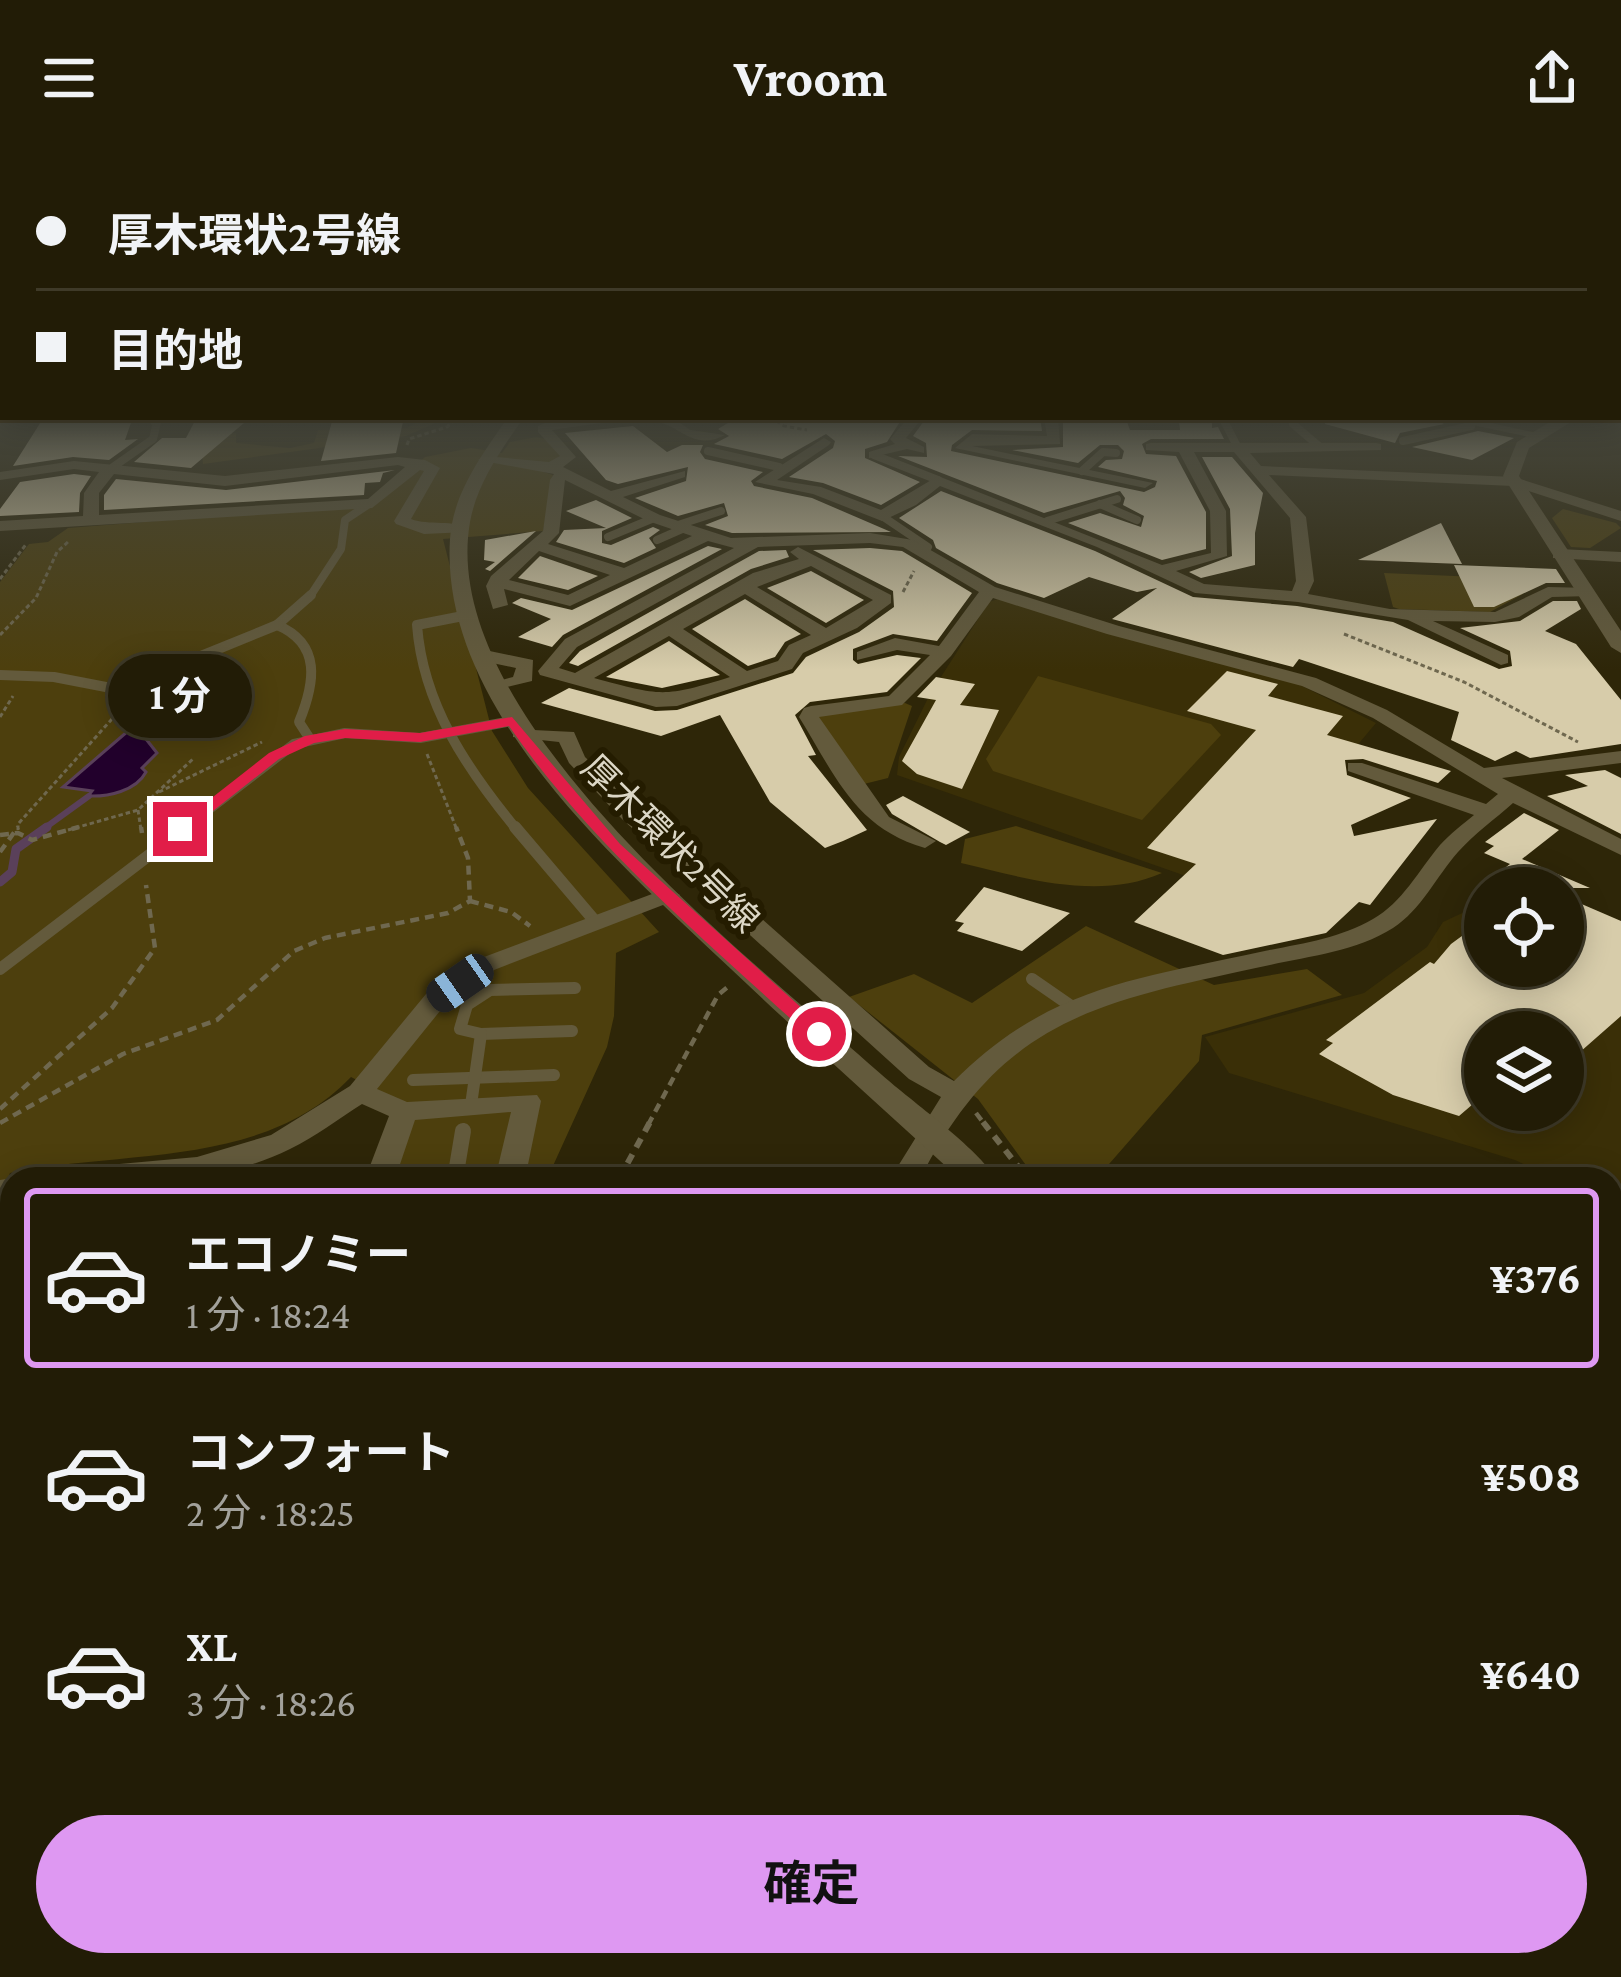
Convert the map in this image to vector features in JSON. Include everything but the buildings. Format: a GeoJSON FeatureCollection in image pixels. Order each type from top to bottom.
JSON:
{"type":"FeatureCollection","features":[{"type":"Feature","properties":{"kind":"street"},"geometry":{"type":"LineString","coordinates":[[87,500],[91,522]]}},
{"type":"Feature","properties":{"kind":"street"},"geometry":{"type":"LineString","coordinates":[[301,508],[302,500]]}},
{"type":"Feature","properties":{"kind":"street"},"geometry":{"type":"LineString","coordinates":[[0,526],[375,500]]}},
{"type":"Feature","properties":{"kind":"street"},"geometry":{"type":"LineString","coordinates":[[415,500],[402,521],[424,529],[461,529]]}},
{"type":"Feature","properties":{"kind":"street","name":"厚木環状2号線"},"geometry":{"type":"LineString","coordinates":[[471,500],[461,529],[468,615],[480,656],[516,727],[583,814],[967,1167]]}},
{"type":"Feature","properties":{"kind":"street"},"geometry":{"type":"LineString","coordinates":[[501,583],[499,576],[551,533],[555,500]]}},
{"type":"Feature","properties":{"kind":"street"},"geometry":{"type":"LineString","coordinates":[[615,500],[705,536],[751,547],[796,551],[885,599],[851,624],[796,650],[785,665],[677,700],[656,701],[574,681],[547,671],[571,643],[751,547],[870,538],[922,550],[989,591],[1309,682],[1380,714],[1512,793],[1621,848]]}},
{"type":"Feature","properties":{"kind":"street"},"geometry":{"type":"LineString","coordinates":[[841,500],[882,516],[913,500]]}},
{"type":"Feature","properties":{"kind":"street"},"geometry":{"type":"LineString","coordinates":[[991,500],[1202,589],[1298,597],[1418,622],[1491,653]]}},
{"type":"Feature","properties":{"kind":"street"},"geometry":{"type":"LineString","coordinates":[[1157,571],[1219,556],[1212,539],[1226,511],[1214,500]]}},
{"type":"Feature","properties":{"kind":"street"},"geometry":{"type":"LineString","coordinates":[[1281,500],[1298,517],[1305,581],[1298,597]]}},
{"type":"Feature","properties":{"kind":"street"},"geometry":{"type":"LineString","coordinates":[[1525,500],[1621,647]]}},
{"type":"Feature","properties":{"kind":"street"},"geometry":{"type":"LineString","coordinates":[[1571,500],[1621,516]]}},
{"type":"Feature","properties":{"kind":"street"},"geometry":{"type":"LineString","coordinates":[[499,604],[495,586],[501,583],[570,601],[705,536]]}},
{"type":"Feature","properties":{"kind":"street"},"geometry":{"type":"LineString","coordinates":[[539,546],[627,574]]}},
{"type":"Feature","properties":{"kind":"street"},"geometry":{"type":"LineString","coordinates":[[1559,554],[1621,557]]}},
{"type":"Feature","properties":{"kind":"street"},"geometry":{"type":"LineString","coordinates":[[574,681],[759,577],[813,560]]}},
{"type":"Feature","properties":{"kind":"street"},"geometry":{"type":"LineString","coordinates":[[746,587],[825,634]]}},
{"type":"Feature","properties":{"kind":"street"},"geometry":{"type":"LineString","coordinates":[[925,841],[881,821],[809,717],[811,712],[896,701],[944,652],[989,591]]}},
{"type":"Feature","properties":{"kind":"street"},"geometry":{"type":"LineString","coordinates":[[1418,622],[1513,613],[1548,592],[1585,592]]}},
{"type":"Feature","properties":{"kind":"street"},"geometry":{"type":"LineString","coordinates":[[671,628],[746,678]]}},
{"type":"Feature","properties":{"kind":"street"},"geometry":{"type":"LineString","coordinates":[[864,656],[895,644],[944,652]]}},
{"type":"Feature","properties":{"kind":"street"},"geometry":{"type":"LineString","coordinates":[[480,656],[526,664],[522,681],[498,687]]}},
{"type":"Feature","properties":{"kind":"street"},"geometry":{"type":"LineString","coordinates":[[516,727],[566,736],[576,759],[656,838],[919,1073],[959,1095]]}},
{"type":"Feature","properties":{"kind":"street"},"geometry":{"type":"LineString","coordinates":[[1483,774],[1621,757]]}},
{"type":"Feature","properties":{"kind":"street"},"geometry":{"type":"LineString","coordinates":[[1355,767],[1488,812]]}},
{"type":"Feature","properties":{"kind":"street"},"geometry":{"type":"LineString","coordinates":[[912,1167],[959,1095],[1004,1045],[1070,1006],[1115,991],[1341,942],[1383,924],[1488,812],[1512,793]]}},
{"type":"Feature","properties":{"kind":"street"},"geometry":{"type":"LineString","coordinates":[[187,1167],[243,1157],[318,1122],[360,1092],[435,1000],[485,965],[594,920],[668,896]]}},
{"type":"Feature","properties":{"kind":"street"},"geometry":{"type":"LineString","coordinates":[[360,1092],[404,1112],[527,1102],[513,1167]]}},
{"type":"Feature","properties":{"kind":"street"},"geometry":{"type":"LineString","coordinates":[[384,1167],[404,1112]]}},
{"type":"Feature","properties":{"kind":"lane"},"geometry":{"type":"LineString","coordinates":[[1047,521],[1114,500]]}},
{"type":"Feature","properties":{"kind":"lane"},"geometry":{"type":"LineString","coordinates":[[0,675],[54,677],[137,693],[161,689],[196,658],[265,631],[304,606],[341,549],[345,520],[357,508],[372,503]]}},
{"type":"Feature","properties":{"kind":"lane"},"geometry":{"type":"LineString","coordinates":[[1100,504],[1137,520]]}},
{"type":"Feature","properties":{"kind":"lane"},"geometry":{"type":"LineString","coordinates":[[657,540],[721,511]]}},
{"type":"Feature","properties":{"kind":"lane"},"geometry":{"type":"LineString","coordinates":[[882,516],[928,547],[922,550]]}},
{"type":"Feature","properties":{"kind":"lane"},"geometry":{"type":"LineString","coordinates":[[608,536],[654,518]]}},
{"type":"Feature","properties":{"kind":"lane"},"geometry":{"type":"LineString","coordinates":[[468,615],[417,625],[414,643],[426,683],[474,776],[594,920]]}},
{"type":"Feature","properties":{"kind":"lane"},"geometry":{"type":"LineString","coordinates":[[277,625],[309,641],[314,656],[315,672],[299,722],[307,736]]}},
{"type":"Feature","properties":{"kind":"lane"},"geometry":{"type":"LineString","coordinates":[[0,969],[274,756],[307,736],[345,733],[420,738],[516,727]]}},
{"type":"Feature","properties":{"kind":"lane"},"geometry":{"type":"LineString","coordinates":[[1032,979],[1070,1006]]}},
{"type":"Feature","properties":{"kind":"lane"},"geometry":{"type":"LineString","coordinates":[[572,1031],[481,1034],[460,1029],[467,1005],[490,990],[575,988]]}},
{"type":"Feature","properties":{"kind":"lane"},"geometry":{"type":"LineString","coordinates":[[457,1167],[481,1034]]}},
{"type":"Feature","properties":{"kind":"lane"},"geometry":{"type":"LineString","coordinates":[[413,1080],[470,1104],[554,1075]]}},
{"type":"Feature","properties":{"kind":"path"},"geometry":{"type":"LineString","coordinates":[[0,635],[36,598],[57,552],[74,538]]}},
{"type":"Feature","properties":{"kind":"path"},"geometry":{"type":"LineString","coordinates":[[885,599],[898,597],[911,584],[922,550]]}},
{"type":"Feature","properties":{"kind":"path"},"geometry":{"type":"LineString","coordinates":[[161,689],[210,693],[257,646],[265,631]]}},
{"type":"Feature","properties":{"kind":"path"},"geometry":{"type":"LineString","coordinates":[[1344,634],[1530,712],[1580,743]]}},
{"type":"Feature","properties":{"kind":"path"},"geometry":{"type":"LineString","coordinates":[[0,852],[18,833],[18,824],[137,693]]}},
{"type":"Feature","properties":{"kind":"path"},"geometry":{"type":"LineString","coordinates":[[0,717],[13,695]]}},
{"type":"Feature","properties":{"kind":"path"},"geometry":{"type":"LineString","coordinates":[[154,795],[260,742],[307,736]]}},
{"type":"Feature","properties":{"kind":"path"},"geometry":{"type":"LineString","coordinates":[[0,1123],[123,1054],[217,1020],[294,951],[325,938],[448,913],[470,901],[468,858],[420,738]]}},
{"type":"Feature","properties":{"kind":"path"},"geometry":{"type":"LineString","coordinates":[[0,835],[18,833],[32,840],[138,810],[194,758]]}},
{"type":"Feature","properties":{"kind":"path"},"geometry":{"type":"LineString","coordinates":[[138,810],[142,837]]}},
{"type":"Feature","properties":{"kind":"path"},"geometry":{"type":"LineString","coordinates":[[0,1109],[112,1008],[155,948],[146,883],[148,854]]}},
{"type":"Feature","properties":{"kind":"path"},"geometry":{"type":"LineString","coordinates":[[470,901],[511,912],[539,934]]}},
{"type":"Feature","properties":{"kind":"path"},"geometry":{"type":"LineString","coordinates":[[625,1167],[718,994],[749,971]]}},
{"type":"Feature","properties":{"kind":"path"},"geometry":{"type":"LineString","coordinates":[[959,1095],[1020,1167]]}},
{"type":"Feature","properties":{"kind":"shaded area"},"geometry":{"type":"Polygon","coordinates":[[[379,500],[549,500],[543,531],[443,539],[492,731],[528,788],[659,932],[616,953],[614,1016],[607,1047],[552,1167],[390,1167],[403,1104],[351,1077],[316,1107],[234,1141],[48,1167],[0,1167],[0,582],[29,544],[48,542],[68,528],[375,504],[379,500]]]}},
{"type":"Feature","properties":{"kind":"shaded area"},"geometry":{"type":"Polygon","coordinates":[[[1563,509],[1621,528],[1590,548],[1571,547],[1552,518],[1563,509]]]}},
{"type":"Feature","properties":{"kind":"shaded area"},"geometry":{"type":"Polygon","coordinates":[[[1384,573],[1478,577],[1523,594],[1490,612],[1399,609],[1393,607],[1384,573]]]}},
{"type":"Feature","properties":{"kind":"shaded area"},"geometry":{"type":"Polygon","coordinates":[[[998,599],[1298,684],[1376,723],[1288,828],[1250,888],[1183,875],[897,775],[899,757],[930,694],[989,602],[998,599]]]}},
{"type":"Feature","properties":{"kind":"shaded area"},"geometry":{"type":"Polygon","coordinates":[[[1038,676],[1211,724],[1221,735],[1142,820],[993,771],[986,759],[1038,676]]]}},
{"type":"Feature","properties":{"kind":"shaded area"},"geometry":{"type":"Polygon","coordinates":[[[912,706],[888,778],[860,785],[815,723],[819,714],[912,706]]]}},
{"type":"Feature","properties":{"kind":"shaded area"},"geometry":{"type":"Polygon","coordinates":[[[135,725],[157,753],[142,768],[146,772],[136,784],[96,796],[88,796],[92,791],[63,787],[135,725]]]}},
{"type":"Feature","properties":{"kind":"shaded area"},"geometry":{"type":"Polygon","coordinates":[[[1016,826],[1162,873],[1138,881],[1087,886],[961,863],[965,839],[1016,826]]]}},
{"type":"Feature","properties":{"kind":"shaded area"},"geometry":{"type":"Polygon","coordinates":[[[1464,912],[1464,987],[1584,987],[1584,970],[1621,971],[1621,1167],[1530,1167],[1229,1073],[1205,1037],[1364,993],[1427,947],[1443,922],[1464,912]]]}},
{"type":"Feature","properties":{"kind":"shaded area"},"geometry":{"type":"Polygon","coordinates":[[[1086,926],[1214,985],[1307,969],[1342,995],[1202,1035],[1199,1061],[1106,1167],[1027,1167],[978,1099],[849,997],[914,974],[972,1003],[1086,926]]]}},
{"type":"Feature","properties":{"kind":"waterway"},"geometry":{"type":"LineString","coordinates":[[42,830],[89,796]]}},
{"type":"Feature","properties":{"kind":"waterway"},"geometry":{"type":"LineString","coordinates":[[0,882],[12,872],[16,849],[47,827]]}},
{"type":"Feature","properties":{"kind":"route"},"geometry":{"type":"LineString","coordinates":[[180,829],[294,744],[345,733],[420,738],[512,721],[550,775],[614,848],[819,1034]]}}]}
